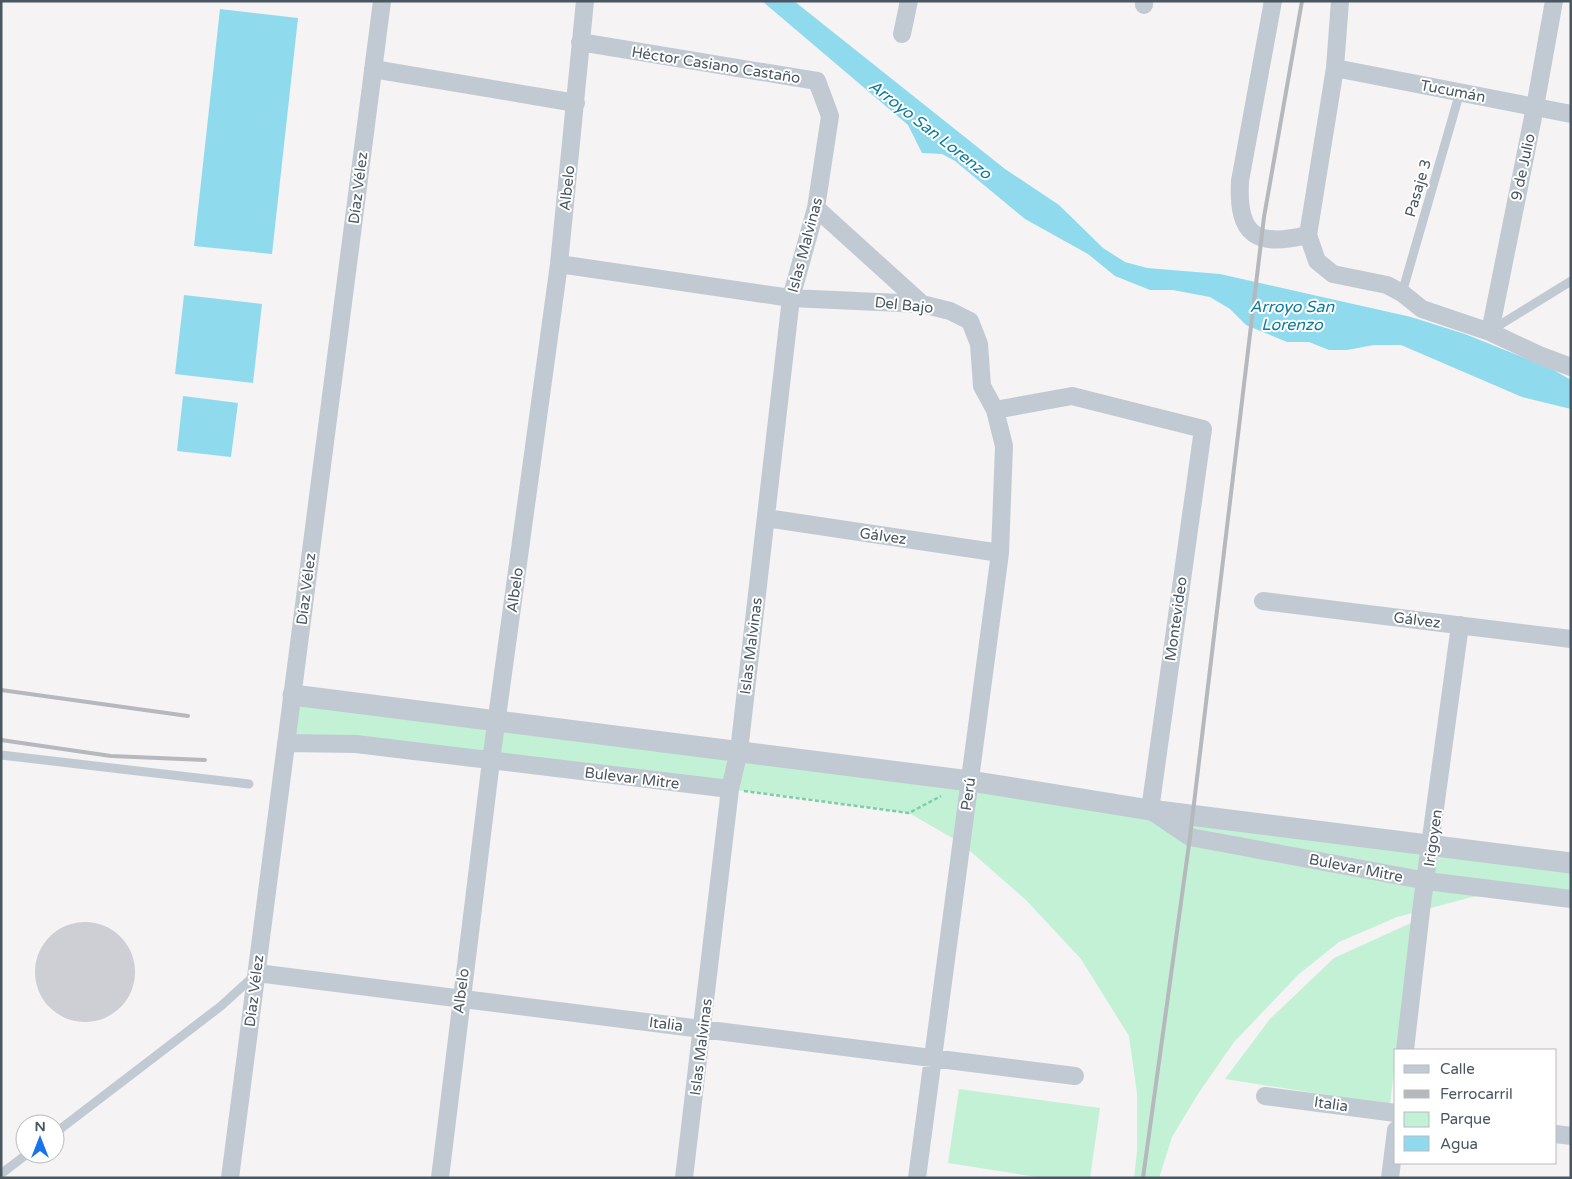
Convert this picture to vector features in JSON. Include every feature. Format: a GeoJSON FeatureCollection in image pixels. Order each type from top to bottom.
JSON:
{"type":"FeatureCollection","features":[{"type":"Feature","properties":{"kind":"street","name":"Díaz Vélez"},"geometry":{"type":"LineString","coordinates":[[230,1178],[382,1]]}},
{"type":"Feature","properties":{"kind":"street","name":"Albelo"},"geometry":{"type":"LineString","coordinates":[[440,1178],[460,997],[559,264],[585,1]]}},
{"type":"Feature","properties":{"kind":"street"},"geometry":{"type":"LineString","coordinates":[[902,34],[909,1]]}},
{"type":"Feature","properties":{"kind":"street"},"geometry":{"type":"LineString","coordinates":[[1273,1],[1244,155],[1239,202],[1244,223],[1254,235],[1274,240],[1308,235]]}},
{"type":"Feature","properties":{"kind":"street"},"geometry":{"type":"LineString","coordinates":[[1340,1],[1335,68],[1308,235],[1317,261],[1333,274],[1387,285],[1402,292],[1422,309],[1490,332],[1539,355],[1571,367]]}},
{"type":"Feature","properties":{"kind":"street","name":"9 de Julio"},"geometry":{"type":"LineString","coordinates":[[1490,332],[1536,108],[1554,1]]}},
{"type":"Feature","properties":{"kind":"street","name":"Héctor Casiano Castaño"},"geometry":{"type":"LineString","coordinates":[[580,42],[817,81],[830,116]]}},
{"type":"Feature","properties":{"kind":"street","name":"Tucumán"},"geometry":{"type":"LineString","coordinates":[[1335,68],[1571,114]]}},
{"type":"Feature","properties":{"kind":"street"},"geometry":{"type":"LineString","coordinates":[[373,69],[576,103]]}},
{"type":"Feature","properties":{"kind":"street","name":"Islas Malvinas"},"geometry":{"type":"LineString","coordinates":[[684,1178],[730,789],[739,751],[791,298],[816,208],[830,116]]}},
{"type":"Feature","properties":{"kind":"street"},"geometry":{"type":"LineString","coordinates":[[816,208],[922,304]]}},
{"type":"Feature","properties":{"kind":"street","name":"Del Bajo"},"geometry":{"type":"LineString","coordinates":[[559,264],[791,298],[922,304],[950,311],[970,321],[979,344],[982,386],[995,410]]}},
{"type":"Feature","properties":{"kind":"street","name":"Montevideo"},"geometry":{"type":"LineString","coordinates":[[995,410],[1072,396],[1203,429],[1150,810]]}},
{"type":"Feature","properties":{"kind":"street","name":"Perú"},"geometry":{"type":"LineString","coordinates":[[917,1178],[1000,553],[1004,446],[995,410]]}},
{"type":"Feature","properties":{"kind":"street","name":"Gálvez"},"geometry":{"type":"LineString","coordinates":[[766,518],[1000,553]]}},
{"type":"Feature","properties":{"kind":"street","name":"Gálvez"},"geometry":{"type":"LineString","coordinates":[[1263,601],[1571,639]]}},
{"type":"Feature","properties":{"kind":"street","name":"Irigoyen"},"geometry":{"type":"LineString","coordinates":[[1405,1049],[1421,911],[1432,846],[1460,625]]}},
{"type":"Feature","properties":{"kind":"street","name":"Bulevar Mitre"},"geometry":{"type":"LineString","coordinates":[[293,695],[970,781],[1150,810],[1571,863]]}},
{"type":"Feature","properties":{"kind":"street","name":"Bulevar Mitre"},"geometry":{"type":"LineString","coordinates":[[286,743],[356,744],[730,789]]}},
{"type":"Feature","properties":{"kind":"street","name":"Bulevar Mitre"},"geometry":{"type":"LineString","coordinates":[[1150,810],[1190,837],[1427,881],[1571,900]]}},
{"type":"Feature","properties":{"kind":"street","name":"Italia"},"geometry":{"type":"LineString","coordinates":[[257,973],[460,997],[1075,1076]]}},
{"type":"Feature","properties":{"kind":"street","name":"Italia"},"geometry":{"type":"LineString","coordinates":[[1265,1096],[1394,1113]]}},
{"type":"Feature","properties":{"kind":"street"},"geometry":{"type":"LineString","coordinates":[[1557,1134],[1571,1136]]}},
{"type":"Feature","properties":{"kind":"street"},"geometry":{"type":"LineString","coordinates":[[1390,1178],[1394,1146]]}},
{"type":"Feature","properties":{"kind":"lane","name":"Pasaje 3"},"geometry":{"type":"LineString","coordinates":[[1402,292],[1460,92]]}},
{"type":"Feature","properties":{"kind":"lane"},"geometry":{"type":"LineString","coordinates":[[1490,332],[1571,281]]}},
{"type":"Feature","properties":{"kind":"lane"},"geometry":{"type":"LineString","coordinates":[[1,755],[249,784]]}},
{"type":"Feature","properties":{"kind":"lane"},"geometry":{"type":"LineString","coordinates":[[65,1125],[221,1006],[257,973]]}},
{"type":"Feature","properties":{"kind":"lane"},"geometry":{"type":"LineString","coordinates":[[1,1174],[15,1163]]}},
{"type":"Feature","properties":{"kind":"path"},"geometry":{"type":"LineString","coordinates":[[730,789],[909,813],[944,795]]}},
{"type":"Feature","properties":{"kind":"green space"},"geometry":{"type":"Polygon","coordinates":[[[293,695],[1571,863],[1571,899],[1520,893],[1472,897],[1397,917],[1339,942],[1299,974],[1234,1042],[1198,1094],[1172,1137],[1159,1178],[1134,1178],[1137,1152],[1137,1093],[1129,1036],[1081,959],[1026,900],[961,843],[909,813],[782,795],[286,743],[293,695]]]}},
{"type":"Feature","properties":{"kind":"green space"},"geometry":{"type":"Polygon","coordinates":[[[1411,923],[1396,1049],[1394,1049],[1394,1070],[1390,1105],[1225,1079],[1270,1019],[1334,958],[1411,923]]]}},
{"type":"Feature","properties":{"kind":"green space"},"geometry":{"type":"Polygon","coordinates":[[[959,1089],[1100,1108],[1090,1178],[1043,1178],[948,1163],[959,1089]]]}},
{"type":"Feature","properties":{"kind":"water","name":"Arroyo San Lorenzo"},"geometry":{"type":"Polygon","coordinates":[[[762,1],[794,1],[1005,169],[1059,205],[1103,248],[1125,262],[1147,268],[1220,274],[1411,317],[1465,334],[1552,369],[1571,380],[1571,409],[1522,397],[1401,345],[1374,345],[1347,350],[1329,350],[1309,342],[1287,342],[1246,325],[1230,309],[1210,297],[1173,290],[1150,290],[1115,276],[1088,254],[1025,219],[955,161],[942,154],[922,153],[908,125],[762,1]]]}},
{"type":"Feature","properties":{"kind":"water"},"geometry":{"type":"Polygon","coordinates":[[[220,9],[298,18],[272,254],[194,246],[220,9]]]}},
{"type":"Feature","properties":{"kind":"water"},"geometry":{"type":"Polygon","coordinates":[[[184,295],[262,304],[253,383],[175,374],[184,295]]]}},
{"type":"Feature","properties":{"kind":"water"},"geometry":{"type":"Polygon","coordinates":[[[183,396],[238,403],[231,457],[177,451],[183,396]]]}},
{"type":"Feature","properties":{"kind":"building"},"geometry":{"type":"Polygon","coordinates":[[[85,922],[104,926],[120,937],[131,953],[135,972],[131,991],[120,1007],[104,1018],[85,1022],[66,1018],[50,1007],[39,991],[35,972],[39,953],[50,937],[66,926],[85,922]]]}},
{"type":"Feature","properties":{"kind":"railway"},"geometry":{"type":"LineString","coordinates":[[1143,1178],[1190,837],[1264,217],[1302,1]]}},
{"type":"Feature","properties":{"kind":"railway"},"geometry":{"type":"LineString","coordinates":[[1,690],[188,716]]}},
{"type":"Feature","properties":{"kind":"railway"},"geometry":{"type":"LineString","coordinates":[[1,740],[111,756],[205,760]]}}]}
